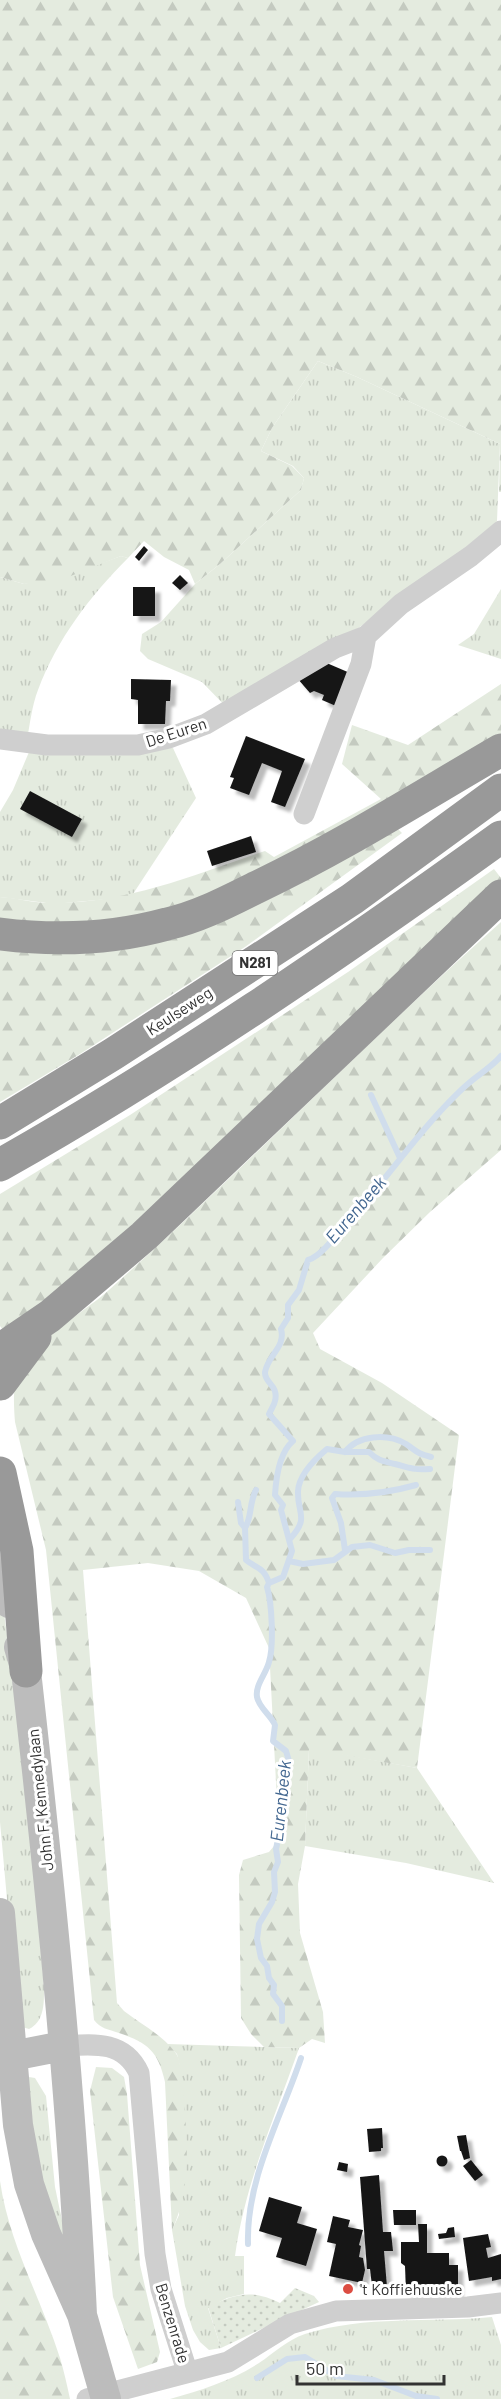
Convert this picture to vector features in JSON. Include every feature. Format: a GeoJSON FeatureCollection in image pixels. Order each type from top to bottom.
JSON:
{"type":"FeatureCollection","features":[{"type":"Feature","properties":{"kind":"highway"},"geometry":{"type":"LineString","coordinates":[[0,934],[42,938],[119,934],[170,924],[216,907],[321,855],[501,750]]}},
{"type":"Feature","properties":{"kind":"highway","name":"Keulseweg"},"geometry":{"type":"LineString","coordinates":[[0,1123],[113,1054],[352,899],[501,790]]}},
{"type":"Feature","properties":{"kind":"highway","name":"N281"},"geometry":{"type":"LineString","coordinates":[[0,1166],[230,1024],[439,882],[501,837]]}},
{"type":"Feature","properties":{"kind":"highway"},"geometry":{"type":"LineString","coordinates":[[0,1350],[50,1316],[144,1236],[501,896]]}},
{"type":"Feature","properties":{"kind":"highway"},"geometry":{"type":"LineString","coordinates":[[0,1384],[50,1316]]}},
{"type":"Feature","properties":{"kind":"highway"},"geometry":{"type":"LineString","coordinates":[[0,1473],[17,1551],[26,1671]]}},
{"type":"Feature","properties":{"kind":"street","name":"De Euren"},"geometry":{"type":"LineString","coordinates":[[0,739],[47,745],[138,745],[168,738],[206,724],[335,648],[366,636],[401,604],[471,556],[501,531]]}},
{"type":"Feature","properties":{"kind":"street"},"geometry":{"type":"LineString","coordinates":[[304,814],[362,664],[366,636]]}},
{"type":"Feature","properties":{"kind":"street","name":"John F. Kennedylaan"},"geometry":{"type":"LineString","coordinates":[[0,1556],[14,1629],[26,1671],[54,1924],[77,2213],[82,2315]]}},
{"type":"Feature","properties":{"kind":"street","name":"John F. Kennedylaan"},"geometry":{"type":"LineString","coordinates":[[0,1913],[6,2056],[29,2184],[46,2234],[82,2315],[106,2399]]}},
{"type":"Feature","properties":{"kind":"street","name":"Benzenrade"},"geometry":{"type":"LineString","coordinates":[[63,2046],[93,2044],[113,2047],[135,2063],[139,2073],[155,2254],[161,2289],[187,2372],[228,2362],[290,2324],[336,2311],[468,2307],[501,2303]]}},
{"type":"Feature","properties":{"kind":"street"},"geometry":{"type":"LineString","coordinates":[[6,2056],[63,2046]]}},
{"type":"Feature","properties":{"kind":"street"},"geometry":{"type":"LineString","coordinates":[[87,2399],[187,2372]]}},
{"type":"Feature","properties":{"kind":"green space"},"geometry":{"type":"Polygon","coordinates":[[[0,0],[501,0],[501,492],[499,492],[500,444],[318,361],[272,428],[261,451],[292,466],[304,478],[301,490],[195,584],[189,570],[164,557],[144,541],[128,558],[121,556],[58,581],[24,584],[0,577],[0,0]]]}},
{"type":"Feature","properties":{"kind":"green space"},"geometry":{"type":"Polygon","coordinates":[[[318,361],[500,444],[497,521],[488,535],[318,657],[231,712],[202,682],[148,659],[140,651],[142,634],[161,622],[195,584],[301,490],[304,478],[293,466],[261,451],[272,428],[318,361]]]}},
{"type":"Feature","properties":{"kind":"green space"},"geometry":{"type":"Polygon","coordinates":[[[121,556],[128,558],[88,603],[55,653],[36,696],[27,740],[0,736],[0,577],[24,584],[91,567],[121,556]]]}},
{"type":"Feature","properties":{"kind":"green space"},"geometry":{"type":"Polygon","coordinates":[[[501,589],[501,659],[458,645],[474,634],[501,589]]]}},
{"type":"Feature","properties":{"kind":"green space"},"geometry":{"type":"Polygon","coordinates":[[[501,684],[501,738],[237,888],[117,922],[0,924],[0,897],[48,903],[82,902],[162,886],[265,851],[274,857],[381,799],[342,764],[352,725],[408,745],[501,684]]]}},
{"type":"Feature","properties":{"kind":"green space"},"geometry":{"type":"Polygon","coordinates":[[[173,748],[196,798],[133,894],[109,899],[54,904],[0,897],[0,812],[13,790],[29,752],[173,748]]]}},
{"type":"Feature","properties":{"kind":"green space"},"geometry":{"type":"Polygon","coordinates":[[[391,822],[402,833],[245,947],[80,1054],[0,1102],[0,947],[72,948],[391,822]]]}},
{"type":"Feature","properties":{"kind":"green space"},"geometry":{"type":"Polygon","coordinates":[[[494,869],[501,878],[501,890],[264,1119],[6,1334],[0,1326],[0,1194],[130,1115],[348,972],[494,869]]]}},
{"type":"Feature","properties":{"kind":"green space"},"geometry":{"type":"Polygon","coordinates":[[[501,922],[501,1150],[430,1212],[383,1258],[313,1333],[320,1349],[382,1383],[459,1435],[417,1768],[309,1749],[305,1846],[298,1884],[300,1933],[323,2012],[325,2043],[312,2039],[299,2048],[264,2047],[251,2034],[241,2018],[239,1875],[243,1860],[269,1852],[279,1840],[269,1648],[246,1598],[199,1571],[148,1563],[83,1570],[117,2003],[124,2011],[170,2046],[177,2055],[180,2067],[186,2120],[187,2158],[183,2196],[172,2230],[165,2082],[162,2071],[155,2056],[144,2045],[102,2027],[94,2020],[46,1550],[15,1422],[15,1384],[27,1361],[46,1340],[102,1296],[153,1250],[501,922]]]}},
{"type":"Feature","properties":{"kind":"green space"},"geometry":{"type":"Polygon","coordinates":[[[0,1586],[21,1731],[44,1986],[41,2016],[29,2029],[22,2027],[18,2020],[0,1822],[0,1586]]]}},
{"type":"Feature","properties":{"kind":"green space"},"geometry":{"type":"Polygon","coordinates":[[[309,1748],[417,1768],[494,1883],[406,1863],[305,1846],[309,1748]]]}},
{"type":"Feature","properties":{"kind":"green space"},"geometry":{"type":"Polygon","coordinates":[[[167,2044],[299,2048],[253,2176],[246,2202],[235,2256],[244,2256],[244,2294],[227,2298],[208,2308],[221,2348],[209,2350],[200,2342],[193,2330],[185,2306],[172,2230],[179,2215],[180,2067],[177,2054],[167,2044]]]}},
{"type":"Feature","properties":{"kind":"green space"},"geometry":{"type":"Polygon","coordinates":[[[96,2067],[112,2068],[124,2077],[127,2094],[140,2265],[160,2352],[157,2362],[138,2369],[113,2297],[90,2091],[96,2067]]]}},
{"type":"Feature","properties":{"kind":"green space"},"geometry":{"type":"Polygon","coordinates":[[[29,2077],[35,2078],[46,2096],[55,2187],[70,2259],[43,2200],[24,2080],[29,2077]]]}},
{"type":"Feature","properties":{"kind":"green space"},"geometry":{"type":"Polygon","coordinates":[[[0,2181],[10,2227],[52,2336],[70,2399],[0,2399],[0,2181]]]}},
{"type":"Feature","properties":{"kind":"green space"},"geometry":{"type":"Polygon","coordinates":[[[295,2288],[314,2296],[319,2302],[221,2348],[208,2307],[235,2296],[244,2295],[261,2296],[280,2303],[295,2288]]]}},
{"type":"Feature","properties":{"kind":"green space"},"geometry":{"type":"Polygon","coordinates":[[[492,2317],[501,2345],[501,2399],[170,2399],[227,2380],[259,2363],[292,2340],[328,2328],[374,2322],[492,2317]]]}},
{"type":"Feature","properties":{"kind":"building"},"geometry":{"type":"Polygon","coordinates":[[[144,546],[148,550],[139,561],[135,557],[144,546]]]}},
{"type":"Feature","properties":{"kind":"building"},"geometry":{"type":"Polygon","coordinates":[[[180,575],[188,583],[180,590],[172,583],[180,575]]]}},
{"type":"Feature","properties":{"kind":"building"},"geometry":{"type":"Polygon","coordinates":[[[133,587],[155,587],[155,616],[133,616],[133,587]]]}},
{"type":"Feature","properties":{"kind":"building"},"geometry":{"type":"Polygon","coordinates":[[[322,661],[350,673],[336,706],[322,700],[324,695],[314,691],[310,693],[297,678],[322,661]]]}},
{"type":"Feature","properties":{"kind":"building"},"geometry":{"type":"Polygon","coordinates":[[[131,679],[171,680],[170,701],[166,701],[165,724],[138,724],[138,700],[131,699],[131,679]]]}},
{"type":"Feature","properties":{"kind":"building"},"geometry":{"type":"Polygon","coordinates":[[[246,736],[305,759],[285,807],[271,802],[282,771],[262,763],[249,795],[230,788],[234,778],[230,777],[246,736]]]}},
{"type":"Feature","properties":{"kind":"building"},"geometry":{"type":"Polygon","coordinates":[[[30,791],[82,819],[72,837],[20,809],[30,791]]]}},
{"type":"Feature","properties":{"kind":"building"},"geometry":{"type":"Polygon","coordinates":[[[251,836],[256,852],[212,866],[207,851],[251,836]]]}},
{"type":"Feature","properties":{"kind":"building"},"geometry":{"type":"Polygon","coordinates":[[[382,2128],[383,2148],[381,2151],[369,2152],[367,2129],[382,2128]]]}},
{"type":"Feature","properties":{"kind":"building"},"geometry":{"type":"Polygon","coordinates":[[[466,2135],[470,2158],[464,2160],[457,2136],[466,2135]]]}},
{"type":"Feature","properties":{"kind":"building"},"geometry":{"type":"Polygon","coordinates":[[[442,2155],[448,2161],[442,2167],[436,2161],[442,2155]]]}},
{"type":"Feature","properties":{"kind":"building"},"geometry":{"type":"Polygon","coordinates":[[[471,2160],[483,2175],[475,2181],[463,2166],[471,2160]]]}},
{"type":"Feature","properties":{"kind":"building"},"geometry":{"type":"Polygon","coordinates":[[[339,2162],[348,2164],[347,2172],[337,2170],[339,2162]]]}},
{"type":"Feature","properties":{"kind":"building"},"geometry":{"type":"Polygon","coordinates":[[[379,2175],[383,2232],[391,2232],[393,2251],[384,2251],[387,2287],[381,2288],[372,2286],[370,2269],[367,2269],[360,2177],[379,2175]]]}},
{"type":"Feature","properties":{"kind":"building"},"geometry":{"type":"Polygon","coordinates":[[[269,2197],[302,2207],[297,2223],[317,2229],[306,2266],[276,2257],[282,2238],[259,2231],[269,2197]]]}},
{"type":"Feature","properties":{"kind":"building"},"geometry":{"type":"Polygon","coordinates":[[[393,2210],[416,2210],[416,2225],[394,2225],[393,2210]]]}},
{"type":"Feature","properties":{"kind":"building"},"geometry":{"type":"Polygon","coordinates":[[[333,2216],[350,2220],[348,2227],[363,2230],[359,2245],[361,2246],[359,2257],[363,2258],[365,2270],[362,2283],[329,2276],[336,2244],[327,2242],[333,2216]]]}},
{"type":"Feature","properties":{"kind":"building"},"geometry":{"type":"Polygon","coordinates":[[[418,2224],[427,2224],[427,2253],[449,2253],[449,2265],[458,2265],[458,2293],[406,2293],[405,2266],[401,2263],[401,2242],[419,2242],[418,2224]]]}},
{"type":"Feature","properties":{"kind":"building"},"geometry":{"type":"Polygon","coordinates":[[[454,2227],[455,2237],[439,2239],[438,2234],[446,2233],[448,2228],[454,2227]]]}},
{"type":"Feature","properties":{"kind":"building"},"geometry":{"type":"Polygon","coordinates":[[[488,2234],[491,2247],[486,2248],[488,2258],[501,2254],[501,2279],[492,2281],[492,2277],[469,2281],[463,2238],[488,2234]]]}},
{"type":"Feature","properties":{"kind":"waterway","name":"Eurenbeek"},"geometry":{"type":"LineString","coordinates":[[282,2021],[282,2006],[273,1994],[274,1985],[269,1978],[267,1966],[261,1958],[257,1939],[259,1924],[275,1892],[274,1872],[278,1862],[276,1849],[283,1817],[280,1808],[288,1778],[289,1761],[286,1751],[273,1741],[275,1725],[260,1705],[257,1693],[269,1662],[272,1646],[267,1587],[269,1583],[283,1577],[292,1551],[281,1510],[283,1505],[275,1495],[282,1458],[293,1441],[269,1414],[276,1396],[265,1372],[281,1341],[281,1329],[288,1318],[288,1305],[299,1290],[308,1260],[320,1253],[332,1240],[448,1103],[501,1056]]}},
{"type":"Feature","properties":{"kind":"waterway","name":"Eurenbeek"},"geometry":{"type":"LineString","coordinates":[[371,1095],[400,1158]]}},
{"type":"Feature","properties":{"kind":"waterway"},"geometry":{"type":"LineString","coordinates":[[345,1452],[357,1442],[382,1437],[398,1440],[431,1457]]}},
{"type":"Feature","properties":{"kind":"waterway"},"geometry":{"type":"LineString","coordinates":[[290,1539],[301,1520],[298,1499],[301,1479],[313,1462],[327,1449],[369,1452],[384,1461],[412,1468],[430,1469]]}},
{"type":"Feature","properties":{"kind":"waterway"},"geometry":{"type":"LineString","coordinates":[[345,1550],[341,1523],[332,1498],[335,1494],[376,1493],[416,1485]]}},
{"type":"Feature","properties":{"kind":"waterway"},"geometry":{"type":"LineString","coordinates":[[245,1528],[256,1490]]}},
{"type":"Feature","properties":{"kind":"waterway"},"geometry":{"type":"LineString","coordinates":[[238,1502],[241,1523],[245,1528],[246,1560],[262,1571],[269,1583]]}},
{"type":"Feature","properties":{"kind":"waterway"},"geometry":{"type":"LineString","coordinates":[[289,1561],[303,1564],[334,1560],[352,1547],[370,1545],[395,1553],[430,1550]]}},
{"type":"Feature","properties":{"kind":"waterway","name":"Eurenbeek"},"geometry":{"type":"LineString","coordinates":[[248,2244],[249,2220],[259,2172],[301,2058]]}},
{"type":"Feature","properties":{"kind":"waterway"},"geometry":{"type":"LineString","coordinates":[[257,2378],[287,2359],[305,2357],[336,2376],[374,2380],[416,2396],[437,2399]]}},
{"type":"Feature","properties":{"kind":"place","name":"'t Koffiehuuske"},"geometry":{"type":"Point","coordinates":[348,2289]}}]}
